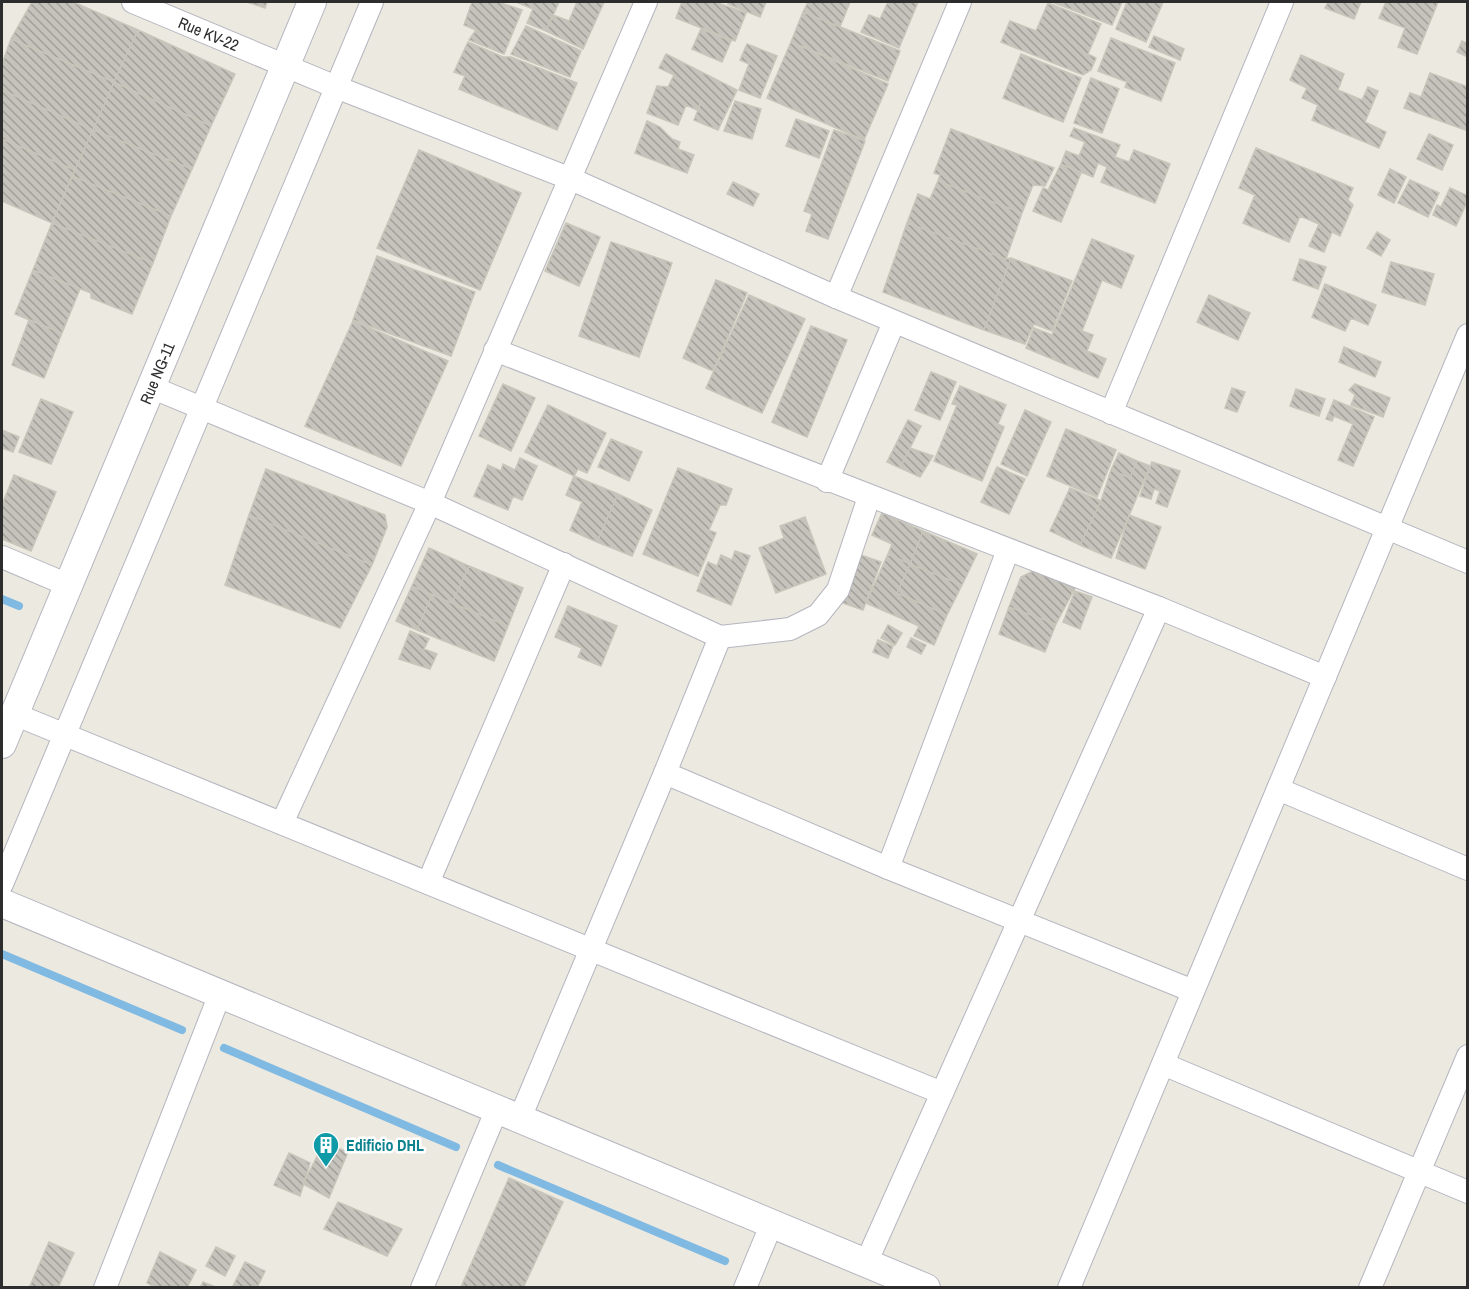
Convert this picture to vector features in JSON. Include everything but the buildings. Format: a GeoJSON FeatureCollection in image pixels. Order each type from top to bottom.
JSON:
{"type":"FeatureCollection","features":[{"type":"Feature","properties":{"kind":"street","name":"Rue KV-22"},"geometry":{"type":"LineString","coordinates":[[133,2],[336,87],[571,179],[894,322],[1467,562]]}},
{"type":"Feature","properties":{"kind":"street","name":"Rue NG-11"},"geometry":{"type":"LineString","coordinates":[[2,744],[312,2]]}},
{"type":"Feature","properties":{"kind":"street"},"geometry":{"type":"LineString","coordinates":[[2,884],[372,2]]}},
{"type":"Feature","properties":{"kind":"street"},"geometry":{"type":"LineString","coordinates":[[282,823],[430,503],[646,2]]}},
{"type":"Feature","properties":{"kind":"street"},"geometry":{"type":"LineString","coordinates":[[836,297],[960,2]]}},
{"type":"Feature","properties":{"kind":"street"},"geometry":{"type":"LineString","coordinates":[[1112,413],[1282,2]]}},
{"type":"Feature","properties":{"kind":"street"},"geometry":{"type":"LineString","coordinates":[[827,481],[894,322]]}},
{"type":"Feature","properties":{"kind":"street"},"geometry":{"type":"LineString","coordinates":[[1069,1287],[1467,335]]}},
{"type":"Feature","properties":{"kind":"street"},"geometry":{"type":"LineString","coordinates":[[495,350],[827,481],[1159,608],[1324,677]]}},
{"type":"Feature","properties":{"kind":"street"},"geometry":{"type":"LineString","coordinates":[[151,387],[430,503],[720,637],[790,629],[818,615],[838,590],[869,497]]}},
{"type":"Feature","properties":{"kind":"street"},"geometry":{"type":"LineString","coordinates":[[888,867],[1008,550]]}},
{"type":"Feature","properties":{"kind":"street"},"geometry":{"type":"LineString","coordinates":[[2,557],[68,585]]}},
{"type":"Feature","properties":{"kind":"street"},"geometry":{"type":"LineString","coordinates":[[428,883],[564,564]]}},
{"type":"Feature","properties":{"kind":"street"},"geometry":{"type":"LineString","coordinates":[[866,1263],[1159,608]]}},
{"type":"Feature","properties":{"kind":"street"},"geometry":{"type":"LineString","coordinates":[[422,1287],[591,950],[666,773],[720,637]]}},
{"type":"Feature","properties":{"kind":"street"},"geometry":{"type":"LineString","coordinates":[[14,714],[942,1093]]}},
{"type":"Feature","properties":{"kind":"street"},"geometry":{"type":"LineString","coordinates":[[666,773],[888,867],[1193,991]]}},
{"type":"Feature","properties":{"kind":"street"},"geometry":{"type":"LineString","coordinates":[[1278,789],[1467,868]]}},
{"type":"Feature","properties":{"kind":"street"},"geometry":{"type":"LineString","coordinates":[[2,903],[926,1287]]}},
{"type":"Feature","properties":{"kind":"street"},"geometry":{"type":"LineString","coordinates":[[105,1287],[220,994]]}},
{"type":"Feature","properties":{"kind":"street"},"geometry":{"type":"LineString","coordinates":[[1370,1287],[1467,1056]]}},
{"type":"Feature","properties":{"kind":"street"},"geometry":{"type":"LineString","coordinates":[[1163,1064],[1467,1192]]}},
{"type":"Feature","properties":{"kind":"street"},"geometry":{"type":"LineString","coordinates":[[745,1287],[772,1223]]}},
{"type":"Feature","properties":{"kind":"waterway"},"geometry":{"type":"LineString","coordinates":[[2,599],[19,606]]}},
{"type":"Feature","properties":{"kind":"waterway"},"geometry":{"type":"LineString","coordinates":[[2,954],[182,1030]]}},
{"type":"Feature","properties":{"kind":"waterway"},"geometry":{"type":"LineString","coordinates":[[224,1048],[456,1147]]}},
{"type":"Feature","properties":{"kind":"waterway"},"geometry":{"type":"LineString","coordinates":[[498,1165],[725,1261]]}},
{"type":"Feature","properties":{"kind":"place","name":"Edificio DHL"},"geometry":{"type":"Point","coordinates":[326,1168]}}]}
